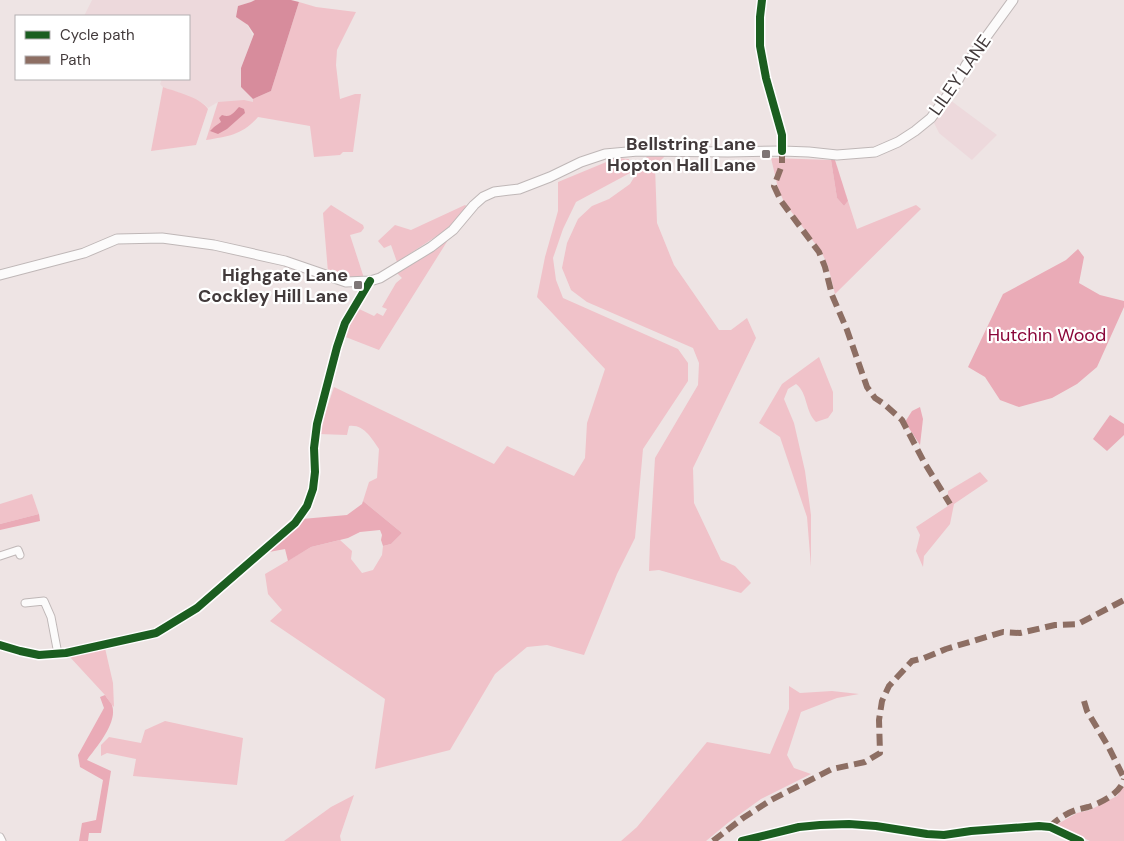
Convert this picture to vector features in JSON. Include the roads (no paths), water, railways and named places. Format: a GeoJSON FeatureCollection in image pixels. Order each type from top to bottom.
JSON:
{"type":"FeatureCollection","features":[{"type":"Feature","properties":{"kind":"main road","name":"LILEY LANE"},"geometry":{"type":"LineString","coordinates":[[370,281],[380,278],[431,247],[453,230],[483,197],[494,192],[518,189],[550,177],[580,162],[605,154],[638,151],[782,151],[837,155],[875,152],[898,142],[931,118],[956,84],[966,65],[1013,0]]}},
{"type":"Feature","properties":{"kind":"main road"},"geometry":{"type":"LineString","coordinates":[[0,275],[84,253],[117,239],[162,238],[214,245],[285,261],[346,282],[370,281]]}},
{"type":"Feature","properties":{"kind":"street"},"geometry":{"type":"LineString","coordinates":[[762,0],[760,46],[766,78],[782,135],[782,151]]}},
{"type":"Feature","properties":{"kind":"street"},"geometry":{"type":"LineString","coordinates":[[0,645],[40,655],[58,654],[156,633],[197,608],[295,523],[307,506],[313,489],[315,472],[314,448],[317,424],[337,347],[345,323],[370,281]]}},
{"type":"Feature","properties":{"kind":"street"},"geometry":{"type":"LineString","coordinates":[[0,556],[18,550],[20,555]]}},
{"type":"Feature","properties":{"kind":"street"},"geometry":{"type":"LineString","coordinates":[[26,603],[44,602],[51,617],[58,654]]}},
{"type":"Feature","properties":{"kind":"street"},"geometry":{"type":"LineString","coordinates":[[742,841],[799,827],[848,824],[944,835],[1039,826],[1050,828],[1080,841]]}},
{"type":"Feature","properties":{"kind":"street"},"geometry":{"type":"LineString","coordinates":[[0,837],[2,841]]}},
{"type":"Feature","properties":{"kind":"place","name":"Bellstring Lane Hopton Hall Lane"},"geometry":{"type":"Point","coordinates":[766,154]}},
{"type":"Feature","properties":{"kind":"place","name":"Highgate Lane Cockley Hill Lane"},"geometry":{"type":"Point","coordinates":[358,285]}},
{"type":"Feature","properties":{"kind":"park label","name":"Hutchin Wood"},"geometry":{"type":"Point","coordinates":[1047,335]}}]}
